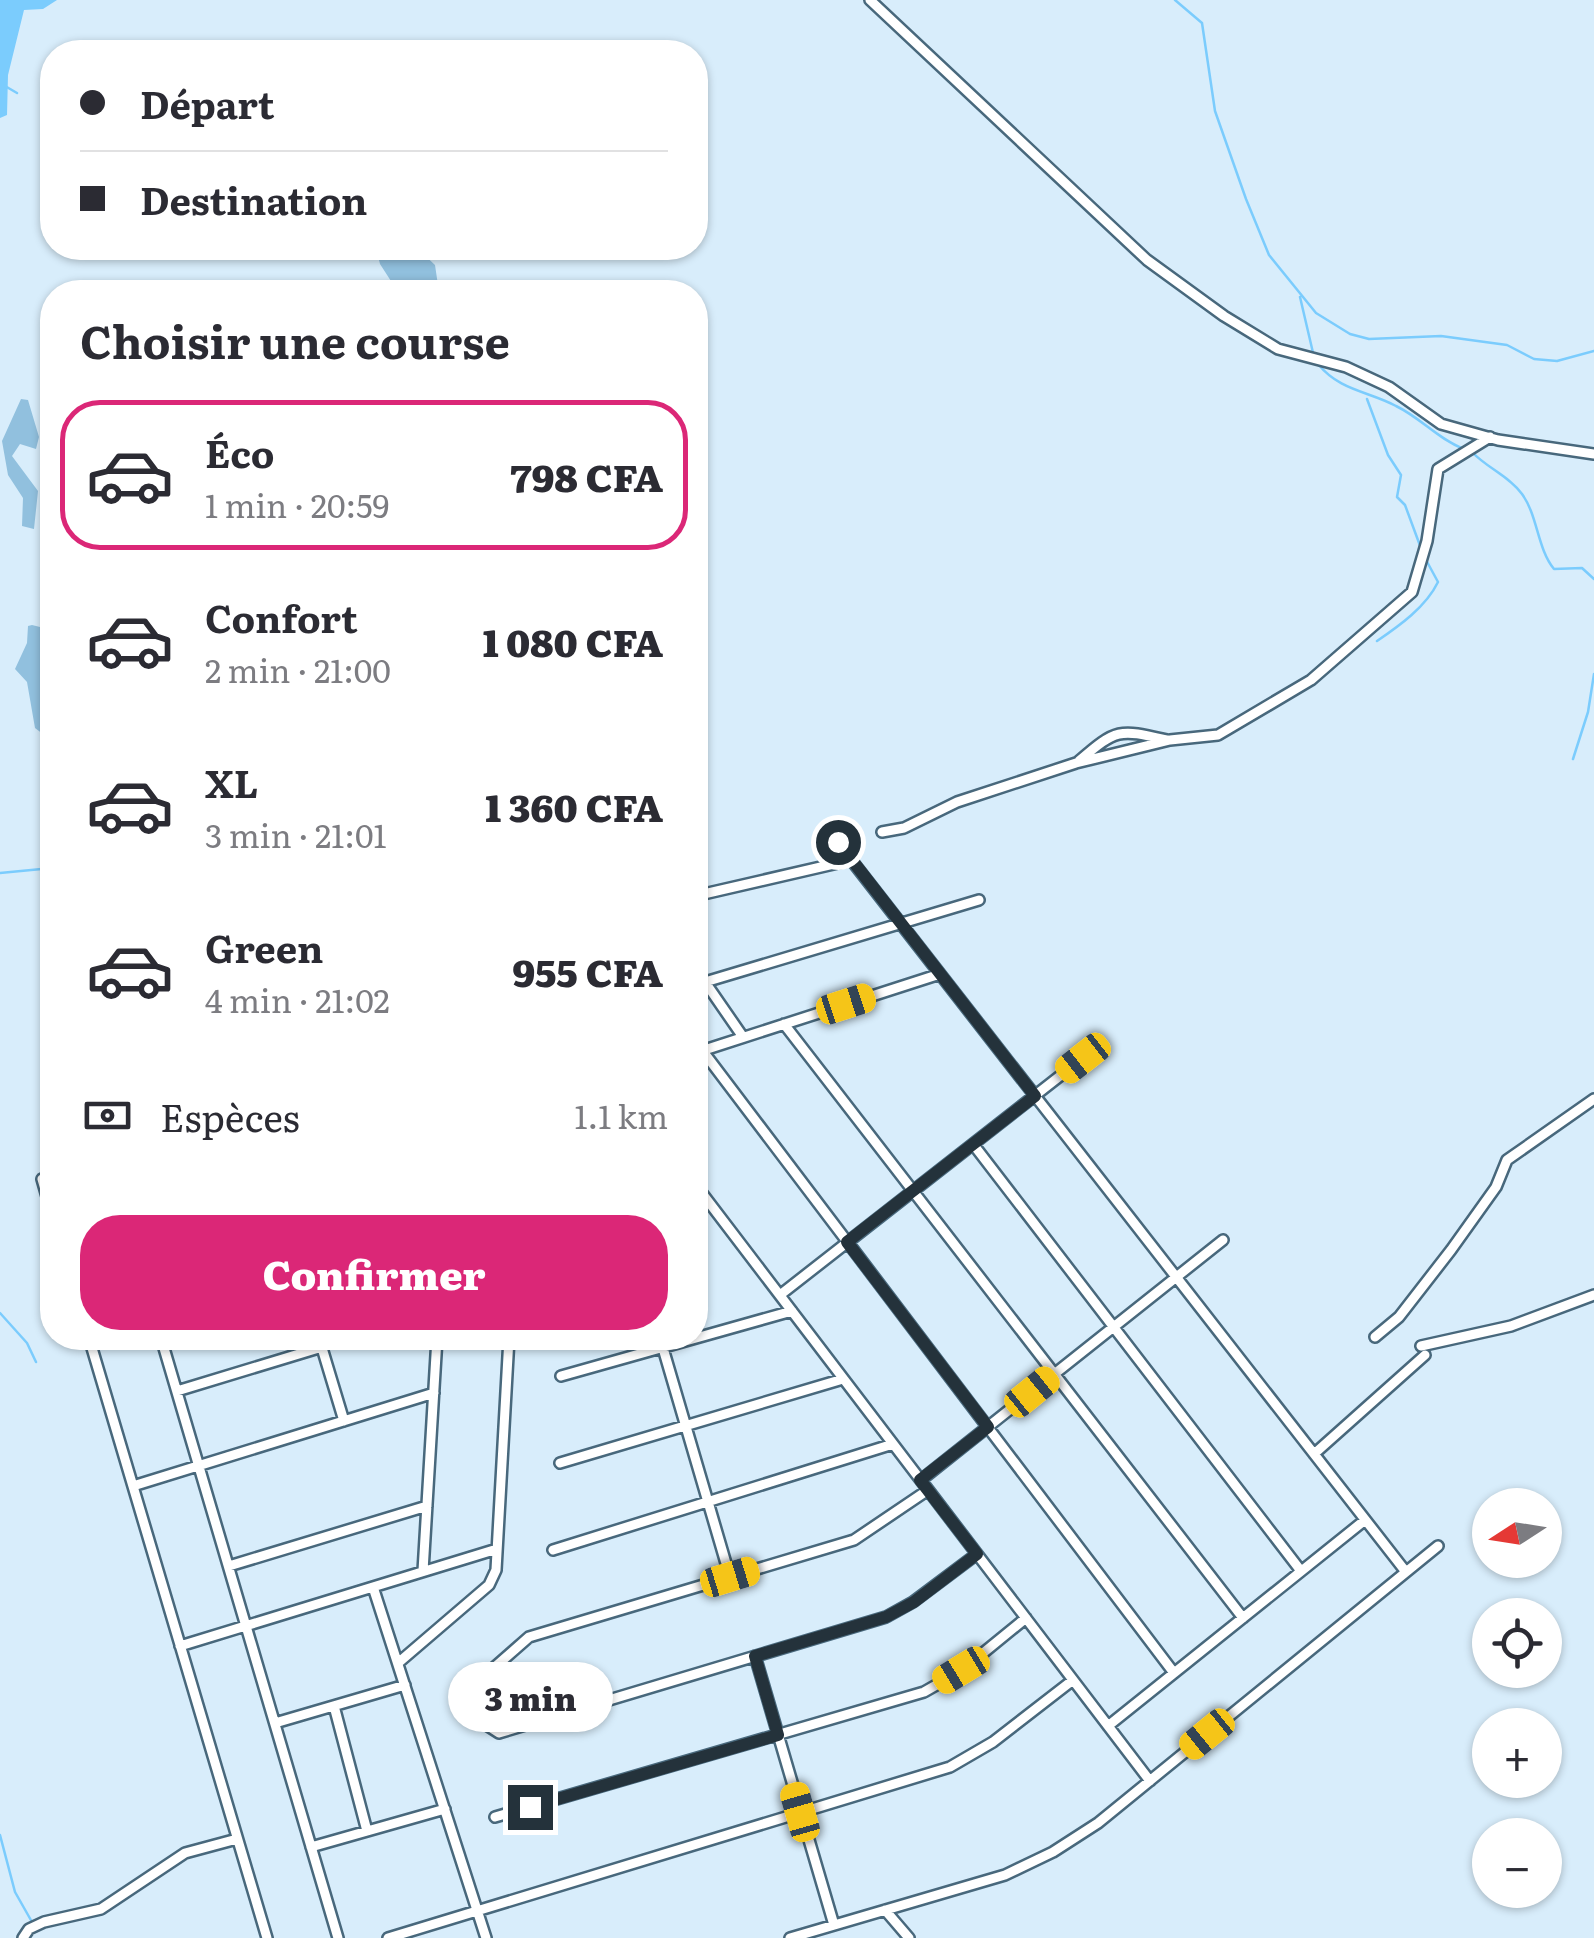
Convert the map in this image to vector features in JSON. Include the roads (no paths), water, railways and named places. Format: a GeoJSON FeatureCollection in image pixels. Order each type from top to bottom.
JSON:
{"type":"FeatureCollection","features":[{"type":"Feature","properties":{"kind":"street"},"geometry":{"type":"LineString","coordinates":[[870,0],[1146,260],[1224,316],[1278,349],[1346,368],[1389,387],[1441,424],[1490,438],[1594,454]]}},
{"type":"Feature","properties":{"kind":"street"},"geometry":{"type":"LineString","coordinates":[[882,832],[904,828],[957,802],[1076,764],[1170,740],[1218,734],[1311,680],[1412,592],[1420,572],[1438,469],[1490,438]]}},
{"type":"Feature","properties":{"kind":"street"},"geometry":{"type":"LineString","coordinates":[[1076,764],[1100,742],[1126,730],[1170,740]]}},
{"type":"Feature","properties":{"kind":"street"},"geometry":{"type":"LineString","coordinates":[[838,842],[1406,1572]]}},
{"type":"Feature","properties":{"kind":"street"},"geometry":{"type":"LineString","coordinates":[[708,893],[851,860]]}},
{"type":"Feature","properties":{"kind":"street"},"geometry":{"type":"LineString","coordinates":[[708,981],[979,900]]}},
{"type":"Feature","properties":{"kind":"street"},"geometry":{"type":"LineString","coordinates":[[708,1049],[940,974]]}},
{"type":"Feature","properties":{"kind":"street"},"geometry":{"type":"LineString","coordinates":[[708,993],[744,1037]]}},
{"type":"Feature","properties":{"kind":"street"},"geometry":{"type":"LineString","coordinates":[[784,1024],[1242,1618]]}},
{"type":"Feature","properties":{"kind":"street"},"geometry":{"type":"LineString","coordinates":[[780,1295],[1083,1058]]}},
{"type":"Feature","properties":{"kind":"street"},"geometry":{"type":"LineString","coordinates":[[708,1064],[1174,1673]]}},
{"type":"Feature","properties":{"kind":"street"},"geometry":{"type":"LineString","coordinates":[[1375,1338],[1400,1317],[1496,1188],[1508,1160],[1594,1099]]}},
{"type":"Feature","properties":{"kind":"street"},"geometry":{"type":"LineString","coordinates":[[973,1144],[1301,1571]]}},
{"type":"Feature","properties":{"kind":"street"},"geometry":{"type":"LineString","coordinates":[[708,1201],[1150,1781]]}},
{"type":"Feature","properties":{"kind":"street"},"geometry":{"type":"LineString","coordinates":[[920,1480],[1223,1240]]}},
{"type":"Feature","properties":{"kind":"street"},"geometry":{"type":"LineString","coordinates":[[1314,1454],[1423,1350],[1510,1326],[1594,1295]]}},
{"type":"Feature","properties":{"kind":"street"},"geometry":{"type":"LineString","coordinates":[[708,1331],[792,1311]]}},
{"type":"Feature","properties":{"kind":"street"},"geometry":{"type":"LineString","coordinates":[[94,1350],[267,1938]]}},
{"type":"Feature","properties":{"kind":"street"},"geometry":{"type":"LineString","coordinates":[[165,1350],[338,1938]]}},
{"type":"Feature","properties":{"kind":"street"},"geometry":{"type":"LineString","coordinates":[[177,1390],[296,1350]]}},
{"type":"Feature","properties":{"kind":"street"},"geometry":{"type":"LineString","coordinates":[[322,1350],[344,1421]]}},
{"type":"Feature","properties":{"kind":"street"},"geometry":{"type":"LineString","coordinates":[[423,1571],[436,1350]]}},
{"type":"Feature","properties":{"kind":"street"},"geometry":{"type":"LineString","coordinates":[[398,1663],[489,1585],[496,1570],[508,1350]]}},
{"type":"Feature","properties":{"kind":"street"},"geometry":{"type":"LineString","coordinates":[[561,1376],[638,1350]]}},
{"type":"Feature","properties":{"kind":"street"},"geometry":{"type":"LineString","coordinates":[[664,1350],[730,1577]]}},
{"type":"Feature","properties":{"kind":"street"},"geometry":{"type":"LineString","coordinates":[[560,1463],[843,1378]]}},
{"type":"Feature","properties":{"kind":"street"},"geometry":{"type":"LineString","coordinates":[[133,1486],[434,1393]]}},
{"type":"Feature","properties":{"kind":"street"},"geometry":{"type":"LineString","coordinates":[[553,1550],[893,1444]]}},
{"type":"Feature","properties":{"kind":"street"},"geometry":{"type":"LineString","coordinates":[[928,1490],[854,1540],[529,1637],[480,1680],[472,1696],[484,1724],[500,1733],[886,1617],[914,1602],[977,1554]]}},
{"type":"Feature","properties":{"kind":"street"},"geometry":{"type":"LineString","coordinates":[[229,1566],[427,1506]]}},
{"type":"Feature","properties":{"kind":"street"},"geometry":{"type":"LineString","coordinates":[[1108,1726],[1365,1520]]}},
{"type":"Feature","properties":{"kind":"street"},"geometry":{"type":"LineString","coordinates":[[790,1938],[1005,1875],[1053,1852],[1098,1823],[1438,1546]]}},
{"type":"Feature","properties":{"kind":"street"},"geometry":{"type":"LineString","coordinates":[[180,1646],[497,1548]]}},
{"type":"Feature","properties":{"kind":"street"},"geometry":{"type":"LineString","coordinates":[[373,1586],[486,1938]]}},
{"type":"Feature","properties":{"kind":"street"},"geometry":{"type":"LineString","coordinates":[[495,1817],[924,1692],[961,1670],[1026,1618]]}},
{"type":"Feature","properties":{"kind":"street"},"geometry":{"type":"LineString","coordinates":[[755,1656],[834,1925]]}},
{"type":"Feature","properties":{"kind":"street"},"geometry":{"type":"LineString","coordinates":[[388,1938],[950,1766],[993,1742],[1073,1680]]}},
{"type":"Feature","properties":{"kind":"street"},"geometry":{"type":"LineString","coordinates":[[275,1723],[405,1685]]}},
{"type":"Feature","properties":{"kind":"street"},"geometry":{"type":"LineString","coordinates":[[334,1706],[367,1831]]}},
{"type":"Feature","properties":{"kind":"street"},"geometry":{"type":"LineString","coordinates":[[312,1847],[445,1809]]}},
{"type":"Feature","properties":{"kind":"street"},"geometry":{"type":"LineString","coordinates":[[23,1938],[28,1929],[44,1922],[101,1909],[185,1853],[237,1839]]}},
{"type":"Feature","properties":{"kind":"street"},"geometry":{"type":"LineString","coordinates":[[885,1910],[908,1938]]}},
{"type":"Feature","properties":{"kind":"waterway"},"geometry":{"type":"LineString","coordinates":[[1175,0],[1202,23],[1215,111],[1269,255],[1316,313],[1350,334],[1369,339],[1441,336],[1507,345],[1534,359],[1557,361],[1594,351]]}},
{"type":"Feature","properties":{"kind":"waterway"},"geometry":{"type":"LineString","coordinates":[[5,86],[17,93]]}},
{"type":"Feature","properties":{"kind":"waterway"},"geometry":{"type":"LineString","coordinates":[[1300,297],[1314,357]]}},
{"type":"Feature","properties":{"kind":"waterway"},"geometry":{"type":"LineString","coordinates":[[1318,364],[1336,380],[1396,406],[1464,449]]}},
{"type":"Feature","properties":{"kind":"waterway"},"geometry":{"type":"LineString","coordinates":[[1367,399],[1388,455],[1401,475],[1397,497],[1405,505],[1422,551]]}},
{"type":"Feature","properties":{"kind":"waterway"},"geometry":{"type":"LineString","coordinates":[[1472,452],[1522,494],[1554,569],[1582,568],[1594,579]]}},
{"type":"Feature","properties":{"kind":"waterway"},"geometry":{"type":"LineString","coordinates":[[1377,641],[1411,615],[1433,591],[1438,582],[1425,558]]}},
{"type":"Feature","properties":{"kind":"waterway"},"geometry":{"type":"LineString","coordinates":[[1573,759],[1588,712],[1594,674]]}},
{"type":"Feature","properties":{"kind":"waterway"},"geometry":{"type":"LineString","coordinates":[[0,873],[40,869]]}},
{"type":"Feature","properties":{"kind":"waterway"},"geometry":{"type":"LineString","coordinates":[[0,1313],[27,1343],[36,1362]]}},
{"type":"Feature","properties":{"kind":"waterway"},"geometry":{"type":"LineString","coordinates":[[0,1835],[15,1892],[32,1922]]}}]}
